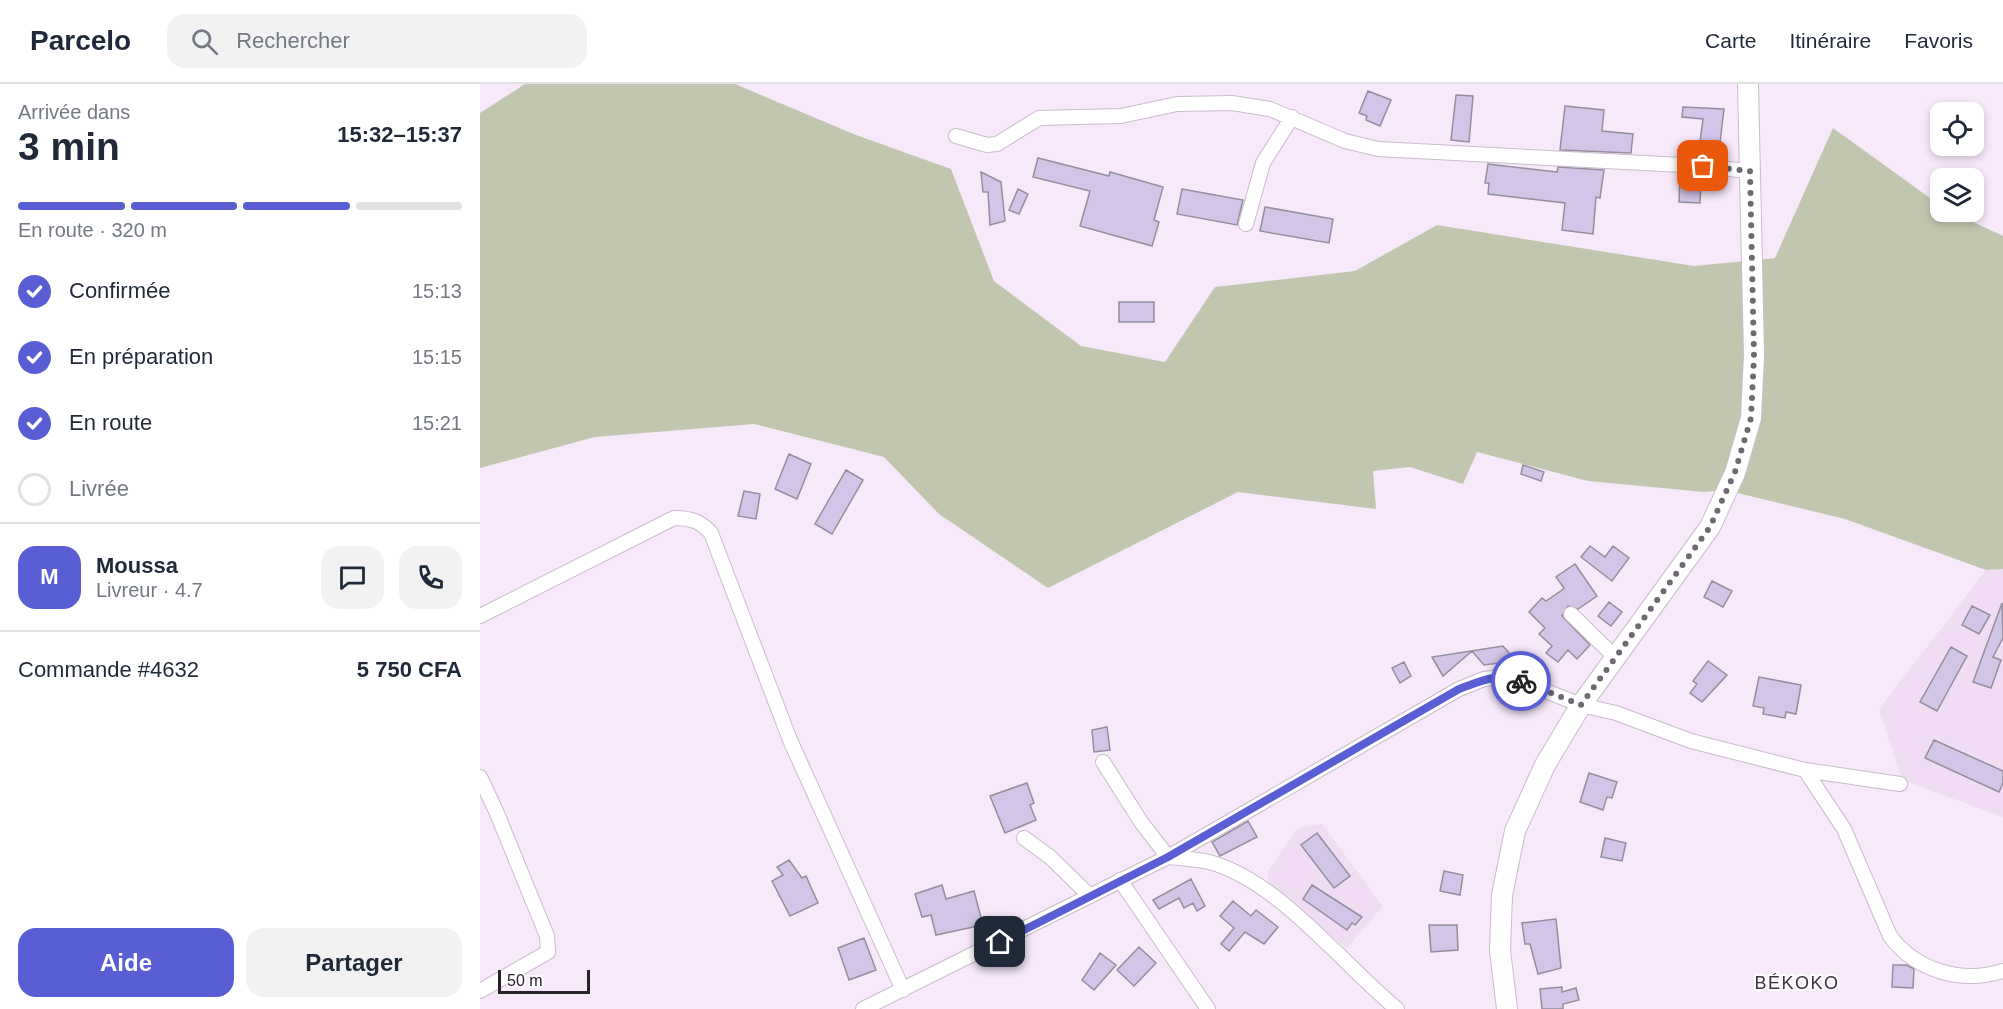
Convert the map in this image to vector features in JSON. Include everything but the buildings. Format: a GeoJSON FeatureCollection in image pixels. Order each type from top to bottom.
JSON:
{"type":"FeatureCollection","features":[{"type":"Feature","properties":{"kind":"main road"},"geometry":{"type":"LineString","coordinates":[[1508,1009],[1500,950],[1502,895],[1515,831],[1545,765],[1581,705],[1660,600],[1710,527],[1735,472],[1751,418],[1754,356],[1748,84]]}},
{"type":"Feature","properties":{"kind":"street"},"geometry":{"type":"LineString","coordinates":[[956,136],[987,145],[997,144],[1039,118],[1121,116],[1177,104],[1251,104],[1292,117],[1345,141],[1378,149],[1682,165],[1750,171]]}},
{"type":"Feature","properties":{"kind":"street"},"geometry":{"type":"LineString","coordinates":[[1246,224],[1263,163],[1292,117]]}},
{"type":"Feature","properties":{"kind":"street"},"geometry":{"type":"LineString","coordinates":[[480,615],[674,518],[690,518],[702,523],[711,534],[790,740],[903,990]]}},
{"type":"Feature","properties":{"kind":"street"},"geometry":{"type":"LineString","coordinates":[[1571,614],[1615,657]]}},
{"type":"Feature","properties":{"kind":"street"},"geometry":{"type":"LineString","coordinates":[[862,1009],[1168,857],[1459,689],[1484,679],[1508,676],[1581,705],[1616,713],[1691,741],[1805,770],[1900,784]]}},
{"type":"Feature","properties":{"kind":"street"},"geometry":{"type":"LineString","coordinates":[[1103,762],[1140,822],[1168,857],[1210,862],[1254,883],[1296,915],[1397,1009]]}},
{"type":"Feature","properties":{"kind":"street"},"geometry":{"type":"LineString","coordinates":[[1805,770],[1844,829],[1890,936],[1900,948],[1930,968],[1966,978],[2003,971]]}},
{"type":"Feature","properties":{"kind":"street"},"geometry":{"type":"LineString","coordinates":[[480,777],[547,936],[548,952],[481,988]]}},
{"type":"Feature","properties":{"kind":"street"},"geometry":{"type":"LineString","coordinates":[[1024,838],[1050,857],[1090,896]]}},
{"type":"Feature","properties":{"kind":"street"},"geometry":{"type":"LineString","coordinates":[[1120,880],[1208,1009]]}},
{"type":"Feature","properties":{"kind":"shaded area"},"geometry":{"type":"Polygon","coordinates":[[[2003,569],[2003,817],[1902,780],[1879,709],[1986,570],[2003,569]]]}},
{"type":"Feature","properties":{"kind":"shaded area"},"geometry":{"type":"Polygon","coordinates":[[[1322,824],[1383,906],[1347,948],[1269,887],[1267,872],[1298,828],[1322,824]]]}},
{"type":"Feature","properties":{"kind":"green space"},"geometry":{"type":"Polygon","coordinates":[[[525,84],[735,84],[856,135],[951,169],[994,281],[1081,346],[1165,362],[1215,287],[1355,271],[1437,225],[1694,266],[1775,258],[1833,128],[1930,198],[1930,222],[1973,222],[2003,236],[2003,569],[1986,570],[1845,519],[1725,490],[1704,492],[1588,481],[1477,452],[1463,484],[1410,467],[1373,471],[1376,509],[1238,492],[1048,588],[939,514],[884,457],[754,424],[595,437],[480,468],[480,113],[525,84]]]}},
{"type":"Feature","properties":{"kind":"way so far"},"geometry":{"type":"LineString","coordinates":[[1521,681],[1581,705],[1660,600],[1710,527],[1735,472],[1751,418],[1754,356],[1750,171],[1703,166]]}},
{"type":"Feature","properties":{"kind":"district","name":"BÉKOKO"},"geometry":{"type":"Point","coordinates":[1797,983]}},
{"type":"Feature","properties":{"kind":"route"},"geometry":{"type":"LineString","coordinates":[[1000,942],[1168,857],[1459,689],[1484,679],[1508,676],[1521,681]]}}]}
